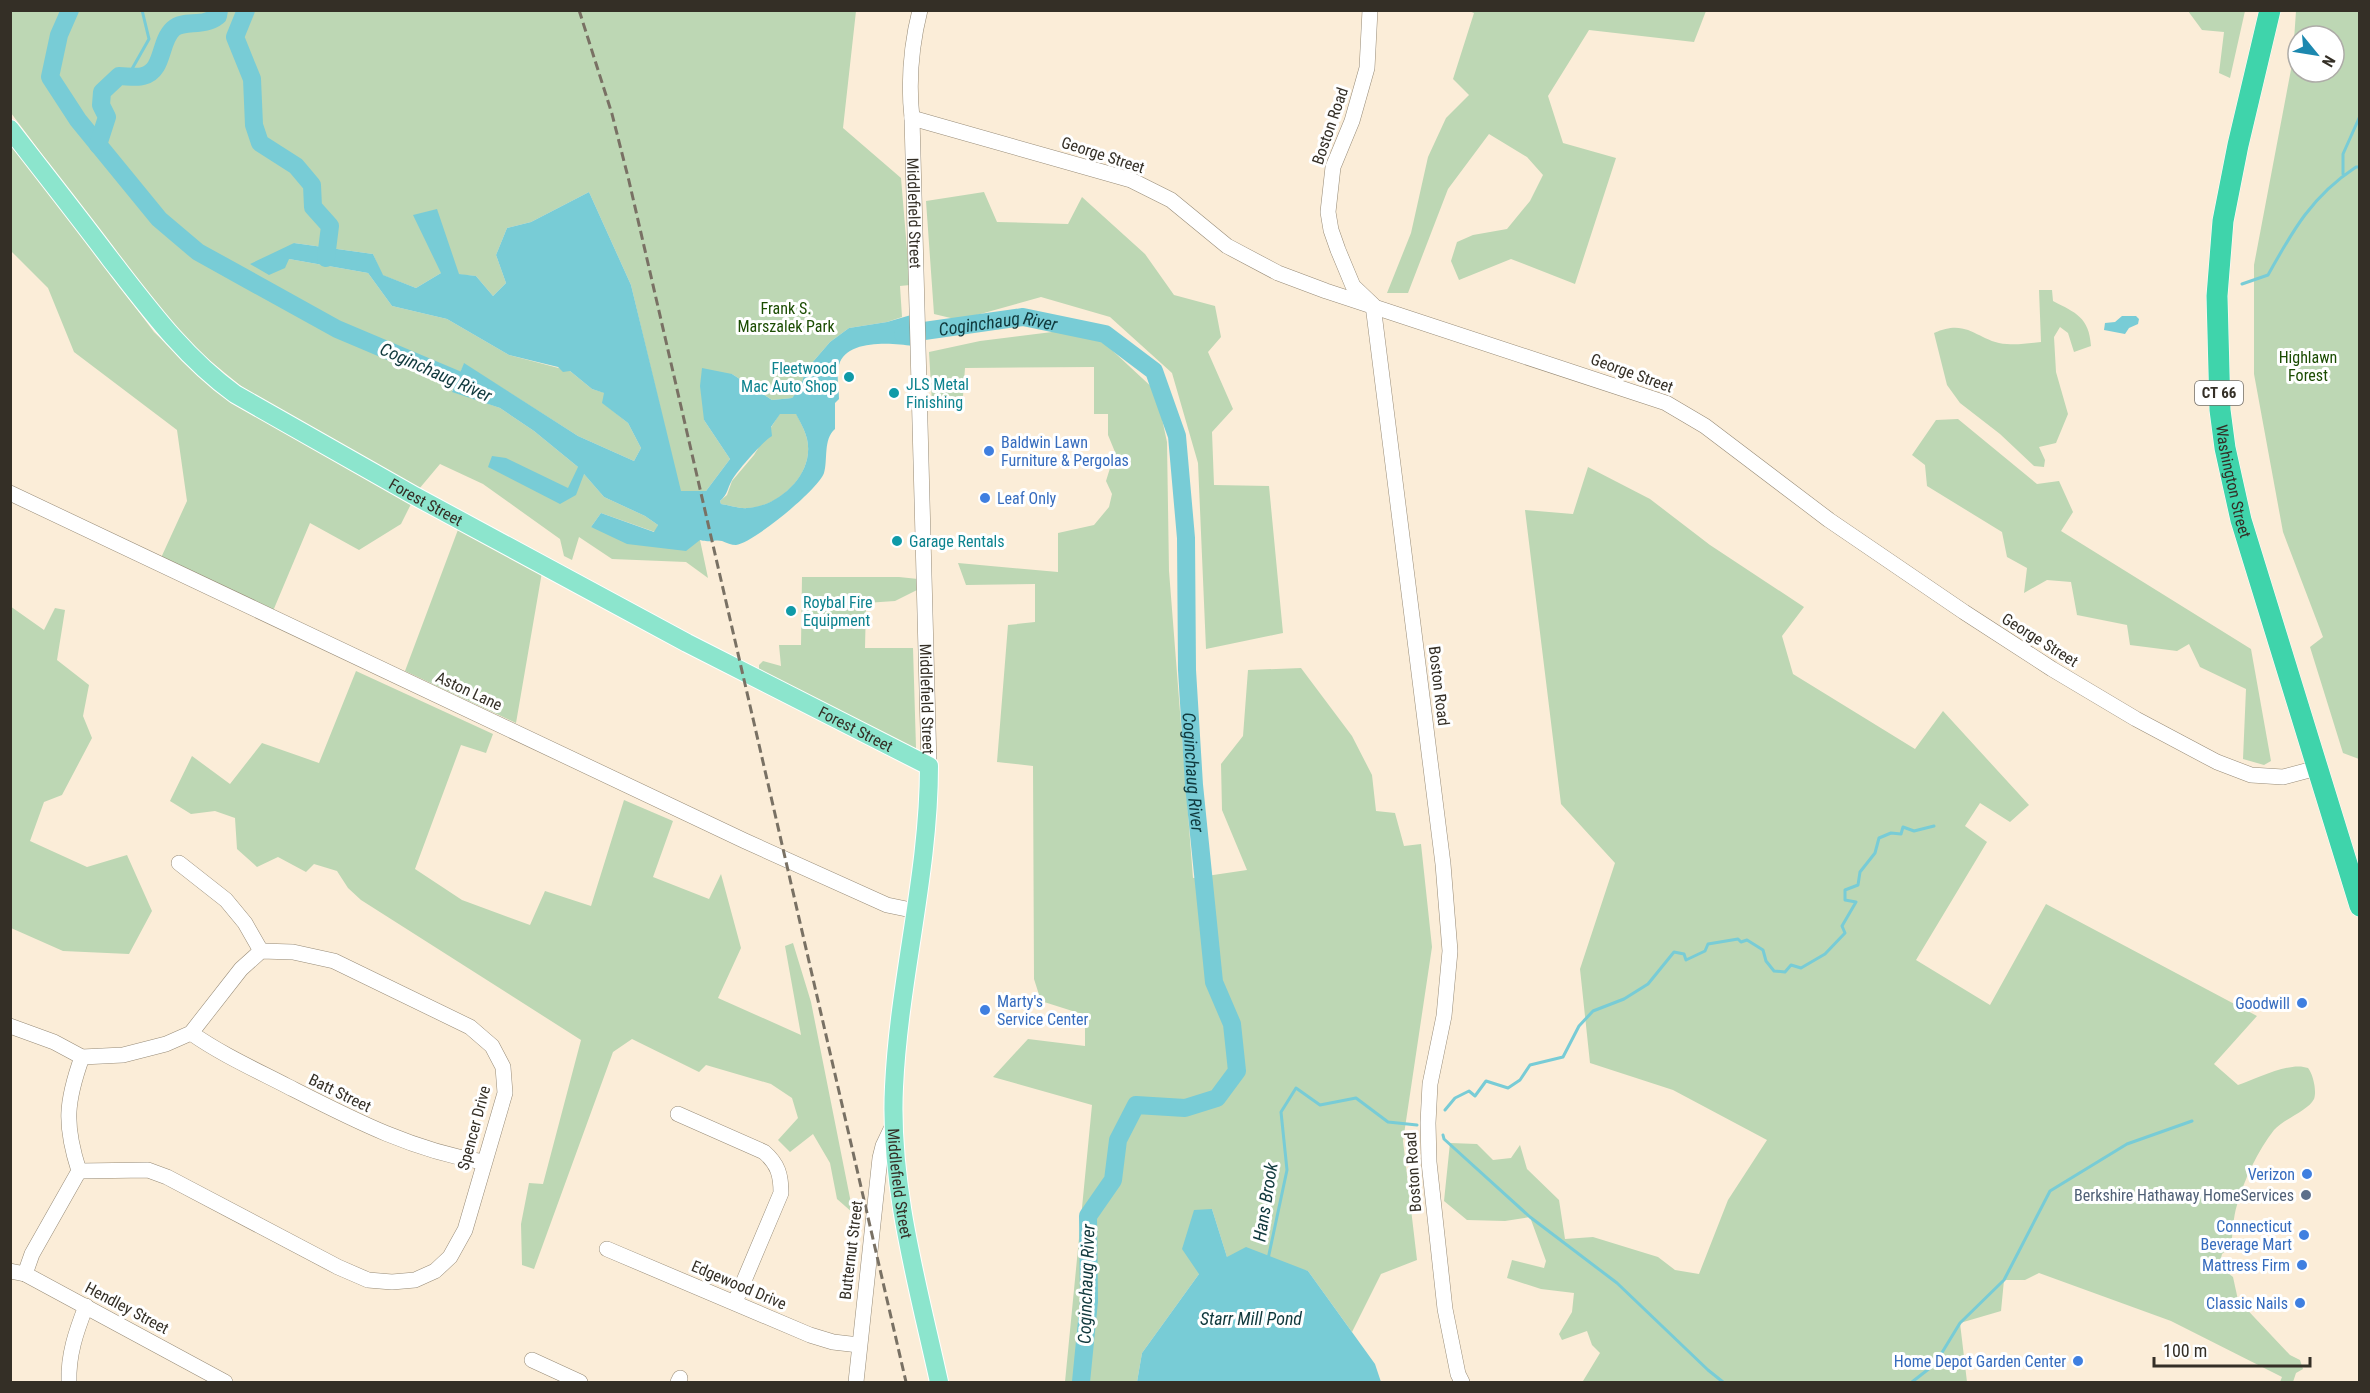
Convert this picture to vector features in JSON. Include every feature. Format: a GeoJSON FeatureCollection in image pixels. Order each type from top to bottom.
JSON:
{"type":"FeatureCollection","features":[{"type":"Feature","properties":{"kind":"highway","name":"Washington Street"},"geometry":{"type":"LineString","coordinates":[[2270,10],[2223,221],[2217,296],[2217,372],[2225,448],[2241,520],[2360,906]]}},
{"type":"Feature","properties":{"kind":"main road","name":"Forest Street"},"geometry":{"type":"LineString","coordinates":[[10,129],[156,316],[193,359],[235,394],[413,495],[687,643],[928,766]]}},
{"type":"Feature","properties":{"kind":"main road","name":"Middlefield Street"},"geometry":{"type":"LineString","coordinates":[[928,766],[926,829],[899,1038],[893,1125],[904,1218],[939,1383]]}},
{"type":"Feature","properties":{"kind":"street","name":"Middlefield Street"},"geometry":{"type":"LineString","coordinates":[[920,10],[912,53],[909,88],[912,118],[919,352],[928,766]]}},
{"type":"Feature","properties":{"kind":"street","name":"Boston Road"},"geometry":{"type":"LineString","coordinates":[[1370,10],[1367,68],[1352,121],[1333,168],[1329,212],[1334,240],[1353,286],[1373,305],[1443,864],[1450,951],[1444,1016],[1430,1084],[1428,1162],[1445,1309],[1458,1374],[1462,1383]]}},
{"type":"Feature","properties":{"kind":"street","name":"George Street"},"geometry":{"type":"LineString","coordinates":[[912,118],[1131,180],[1171,200],[1227,246],[1278,273],[1666,403],[1705,426],[1829,520],[1964,612],[2052,669],[2144,724],[2217,762],[2251,775],[2283,777],[2317,768]]}},
{"type":"Feature","properties":{"kind":"street","name":"Aston Lane"},"geometry":{"type":"LineString","coordinates":[[10,493],[745,841],[886,905],[916,911]]}},
{"type":"Feature","properties":{"kind":"street"},"geometry":{"type":"LineString","coordinates":[[10,1026],[54,1042],[82,1057],[123,1055],[166,1044],[190,1033],[241,969],[261,951],[245,923],[225,900],[179,863]]}},
{"type":"Feature","properties":{"kind":"street","name":"Spencer Drive"},"geometry":{"type":"LineString","coordinates":[[80,1171],[148,1170],[167,1177],[338,1267],[368,1280],[392,1282],[415,1280],[435,1271],[450,1257],[465,1230],[505,1093],[503,1067],[492,1046],[470,1027],[334,961],[293,952],[261,951]]}},
{"type":"Feature","properties":{"kind":"street","name":"Batt Street"},"geometry":{"type":"LineString","coordinates":[[190,1033],[212,1048],[364,1125],[407,1143],[452,1157],[483,1162]]}},
{"type":"Feature","properties":{"kind":"street"},"geometry":{"type":"LineString","coordinates":[[18,1273],[32,1254],[80,1171],[72,1148],[67,1118],[72,1086],[82,1057]]}},
{"type":"Feature","properties":{"kind":"street"},"geometry":{"type":"LineString","coordinates":[[678,1114],[764,1152],[774,1160],[781,1178],[781,1192],[735,1302]]}},
{"type":"Feature","properties":{"kind":"street","name":"Butternut Street"},"geometry":{"type":"LineString","coordinates":[[856,1383],[880,1158],[893,1125]]}},
{"type":"Feature","properties":{"kind":"street","name":"Edgewood Drive"},"geometry":{"type":"LineString","coordinates":[[607,1249],[810,1335],[833,1342],[859,1345]]}},
{"type":"Feature","properties":{"kind":"street","name":"Hendley Street"},"geometry":{"type":"LineString","coordinates":[[18,1273],[86,1306],[225,1383]]}},
{"type":"Feature","properties":{"kind":"street"},"geometry":{"type":"LineString","coordinates":[[69,1383],[68,1368],[72,1341],[86,1306]]}},
{"type":"Feature","properties":{"kind":"street"},"geometry":{"type":"LineString","coordinates":[[532,1360],[580,1383]]}},
{"type":"Feature","properties":{"kind":"green space","name":"Frank S. Marszalek Park"},"geometry":{"type":"Polygon","coordinates":[[[11,11],[856,11],[843,128],[901,178],[910,285],[900,286],[902,317],[887,322],[849,328],[830,342],[805,371],[801,386],[792,398],[772,400],[732,374],[704,420],[730,459],[706,491],[680,491],[631,285],[589,192],[531,222],[507,228],[496,255],[506,283],[493,296],[476,276],[441,273],[416,288],[382,275],[373,254],[294,243],[289,259],[368,273],[392,306],[447,319],[509,355],[570,371],[592,389],[605,393],[603,403],[628,423],[641,448],[634,461],[578,436],[464,364],[452,391],[500,408],[534,431],[578,467],[604,497],[645,516],[658,525],[655,532],[601,513],[591,527],[700,540],[708,578],[686,562],[612,559],[579,537],[572,560],[564,556],[560,539],[483,484],[440,464],[419,489],[252,395],[198,351],[150,298],[11,113],[11,11]]]}},
{"type":"Feature","properties":{"kind":"green space"},"geometry":{"type":"Polygon","coordinates":[[[1469,11],[1706,11],[1694,42],[1589,30],[1548,96],[1563,143],[1616,158],[1575,284],[1511,259],[1459,280],[1451,261],[1457,242],[1473,235],[1507,229],[1530,201],[1543,175],[1527,157],[1489,134],[1448,189],[1408,293],[1387,293],[1411,233],[1428,157],[1446,118],[1469,95],[1453,79],[1474,13],[1469,11]]]}},
{"type":"Feature","properties":{"kind":"green space"},"geometry":{"type":"Polygon","coordinates":[[[2188,11],[2245,11],[2230,78],[2219,73],[2224,32],[2202,30],[2188,11]]]}},
{"type":"Feature","properties":{"kind":"green space","name":"Highlawn Forest"},"geometry":{"type":"Polygon","coordinates":[[[2296,11],[2359,11],[2359,759],[2343,753],[2310,647],[2323,637],[2283,532],[2254,374],[2254,265],[2288,84],[2346,84],[2346,24],[2295,24],[2296,11]]]}},
{"type":"Feature","properties":{"kind":"green space"},"geometry":{"type":"Polygon","coordinates":[[[10,140],[154,332],[206,382],[411,504],[401,524],[359,550],[310,523],[273,611],[160,560],[187,501],[177,430],[74,352],[48,288],[11,251],[10,140]]]}},
{"type":"Feature","properties":{"kind":"green space"},"geometry":{"type":"Polygon","coordinates":[[[984,192],[997,222],[1068,224],[1082,197],[1145,254],[1174,295],[1215,306],[1221,337],[1208,352],[1233,409],[1212,432],[1214,485],[1269,486],[1283,633],[1206,649],[1198,463],[1172,373],[1110,317],[1041,297],[959,320],[934,314],[926,201],[984,192]]]}},
{"type":"Feature","properties":{"kind":"green space"},"geometry":{"type":"Polygon","coordinates":[[[2039,290],[2052,290],[2053,301],[2080,317],[2087,328],[2091,346],[2074,352],[2068,333],[2060,327],[2054,337],[2056,372],[2068,414],[2056,443],[2039,447],[2045,460],[2044,467],[2034,466],[2000,434],[1960,403],[1947,385],[1934,333],[1956,328],[2007,344],[2041,342],[2039,290]]]}},
{"type":"Feature","properties":{"kind":"green space"},"geometry":{"type":"Polygon","coordinates":[[[1060,331],[1101,340],[1156,391],[1167,442],[1169,571],[1193,878],[1247,870],[1222,810],[1221,764],[1243,736],[1248,670],[1301,668],[1352,736],[1372,775],[1376,811],[1395,813],[1404,846],[1421,844],[1432,947],[1403,1141],[1417,1260],[1381,1274],[1352,1332],[1308,1271],[1227,1257],[1212,1209],[1199,1274],[1142,1353],[1137,1382],[1065,1382],[1092,1105],[993,1077],[1028,1039],[1085,1046],[1085,1015],[1041,1001],[1034,979],[1033,766],[997,762],[1008,625],[1035,622],[1035,584],[966,585],[958,563],[1058,572],[1058,533],[1094,525],[1109,507],[1112,494],[1106,481],[1115,452],[1108,435],[1108,414],[1094,414],[1094,367],[965,368],[963,396],[957,405],[944,406],[932,403],[929,352],[980,341],[1060,331]]]}},
{"type":"Feature","properties":{"kind":"green space"},"geometry":{"type":"Polygon","coordinates":[[[780,413],[796,413],[807,439],[806,464],[800,476],[783,495],[772,502],[745,508],[721,504],[720,501],[727,495],[732,481],[754,455],[780,413]]]}},
{"type":"Feature","properties":{"kind":"green space"},"geometry":{"type":"Polygon","coordinates":[[[1958,419],[2037,484],[2059,481],[2073,512],[2061,531],[2251,649],[2271,761],[2264,765],[2243,759],[2246,689],[2200,667],[2189,644],[2177,651],[2130,645],[2127,625],[2077,615],[2071,582],[2047,580],[2024,593],[2027,568],[2007,557],[2002,532],[1927,486],[1925,465],[1912,455],[1936,420],[1958,419]]]}},
{"type":"Feature","properties":{"kind":"green space"},"geometry":{"type":"Polygon","coordinates":[[[1588,467],[1650,499],[1710,545],[1804,607],[1782,636],[1793,674],[1915,749],[1943,711],[2029,805],[2010,822],[1980,803],[1965,826],[1987,842],[1916,960],[1990,1005],[2046,904],[2257,1016],[2214,1064],[2238,1085],[2283,1069],[2301,1066],[2308,1068],[2314,1083],[2314,1099],[2307,1107],[2274,1130],[2257,1156],[2237,1205],[2231,1246],[2222,1254],[2219,1266],[2233,1277],[2238,1300],[2290,1355],[2300,1360],[2303,1369],[2296,1373],[2293,1382],[2280,1382],[2282,1377],[2171,1321],[2039,1273],[2025,1280],[2004,1280],[2001,1311],[1960,1323],[1967,1382],[1574,1382],[1583,1381],[1600,1353],[1592,1345],[1587,1331],[1562,1340],[1559,1334],[1572,1312],[1574,1293],[1541,1289],[1507,1278],[1512,1260],[1544,1268],[1546,1261],[1530,1217],[1505,1221],[1467,1220],[1444,1201],[1450,1143],[1477,1144],[1493,1160],[1511,1158],[1520,1145],[1527,1169],[1559,1200],[1565,1239],[1593,1237],[1658,1257],[1675,1270],[1699,1274],[1728,1200],[1767,1140],[1673,1090],[1590,1063],[1580,969],[1615,863],[1561,804],[1525,510],[1573,514],[1588,467]]]}},
{"type":"Feature","properties":{"kind":"green space"},"geometry":{"type":"Polygon","coordinates":[[[459,527],[542,572],[516,723],[405,671],[459,527]]]}},
{"type":"Feature","properties":{"kind":"green space"},"geometry":{"type":"Polygon","coordinates":[[[802,577],[918,579],[921,588],[895,601],[866,603],[865,648],[913,648],[916,748],[908,747],[763,674],[759,669],[763,661],[781,666],[779,645],[801,645],[802,577]]]}},
{"type":"Feature","properties":{"kind":"green space"},"geometry":{"type":"Polygon","coordinates":[[[10,606],[44,630],[55,608],[65,610],[57,660],[89,685],[83,716],[92,738],[62,795],[44,802],[30,841],[87,867],[127,855],[152,911],[129,954],[63,951],[11,928],[10,606]]]}},
{"type":"Feature","properties":{"kind":"green space"},"geometry":{"type":"Polygon","coordinates":[[[356,671],[493,734],[486,753],[461,745],[415,869],[462,900],[530,925],[545,891],[591,906],[624,800],[673,821],[653,877],[709,899],[721,874],[741,948],[718,998],[801,1035],[785,946],[793,943],[811,1002],[853,1213],[837,1199],[830,1163],[813,1134],[790,1152],[778,1140],[798,1118],[792,1098],[771,1084],[706,1065],[699,1072],[632,1039],[613,1052],[534,1269],[522,1265],[521,1224],[529,1183],[543,1184],[581,1040],[361,900],[348,888],[337,871],[314,864],[306,872],[278,857],[257,867],[237,849],[235,818],[215,811],[191,814],[170,801],[192,756],[230,784],[262,743],[319,763],[356,671]]]}},
{"type":"Feature","properties":{"kind":"water"},"geometry":{"type":"Polygon","coordinates":[[[589,192],[631,285],[681,491],[706,491],[730,459],[704,420],[700,386],[702,368],[732,374],[772,400],[792,398],[801,386],[805,371],[830,342],[849,328],[887,322],[911,315],[912,346],[871,345],[860,347],[843,357],[838,369],[839,399],[835,403],[835,429],[827,444],[824,473],[798,503],[770,526],[736,545],[700,540],[686,551],[627,544],[591,527],[601,513],[654,532],[658,525],[645,516],[604,497],[584,474],[576,495],[560,504],[488,467],[492,456],[506,458],[568,488],[578,467],[534,431],[500,408],[452,392],[464,363],[578,436],[634,461],[641,448],[628,423],[602,403],[604,393],[592,389],[570,371],[563,372],[558,367],[509,355],[447,319],[392,306],[368,273],[289,259],[285,268],[269,275],[250,264],[294,243],[373,254],[383,275],[416,288],[441,273],[413,215],[437,209],[459,274],[476,276],[493,296],[506,283],[496,255],[507,228],[531,222],[589,192]],[[780,414],[771,427],[772,436],[757,449],[735,476],[720,501],[721,504],[745,508],[760,506],[772,501],[792,486],[806,464],[808,452],[807,439],[796,414],[780,414]]]}},
{"type":"Feature","properties":{"kind":"water"},"geometry":{"type":"Polygon","coordinates":[[[2122,316],[2136,316],[2139,319],[2138,324],[2129,328],[2125,334],[2104,330],[2105,323],[2115,322],[2122,316]]]}},
{"type":"Feature","properties":{"kind":"water","name":"Starr Mill Pond"},"geometry":{"type":"Polygon","coordinates":[[[1212,1209],[1227,1257],[1246,1247],[1308,1271],[1375,1364],[1381,1382],[1137,1382],[1142,1353],[1199,1274],[1182,1249],[1194,1210],[1212,1209]]]}},
{"type":"Feature","properties":{"kind":"waterway","name":"Coginchaug River"},"geometry":{"type":"LineString","coordinates":[[70,10],[59,35],[50,77],[78,120],[159,219],[198,252],[337,329],[479,389]]}},
{"type":"Feature","properties":{"kind":"waterway"},"geometry":{"type":"LineString","coordinates":[[128,76],[149,39],[142,10]]}},
{"type":"Feature","properties":{"kind":"waterway"},"geometry":{"type":"LineString","coordinates":[[98,145],[107,117],[101,105],[102,92],[119,76],[138,77],[150,73],[155,68],[165,41],[173,29],[183,24],[212,20],[218,16],[219,10]]}},
{"type":"Feature","properties":{"kind":"waterway"},"geometry":{"type":"LineString","coordinates":[[246,10],[235,37],[252,79],[254,125],[260,143],[296,166],[312,185],[313,207],[330,226],[326,258]]}},
{"type":"Feature","properties":{"kind":"waterway"},"geometry":{"type":"LineString","coordinates":[[2343,174],[2343,154],[2360,116]]}},
{"type":"Feature","properties":{"kind":"waterway"},"geometry":{"type":"LineString","coordinates":[[2242,284],[2268,275],[2295,229],[2315,202],[2341,178],[2356,167],[2360,167]]}},
{"type":"Feature","properties":{"kind":"waterway","name":"Coginchaug River"},"geometry":{"type":"LineString","coordinates":[[903,334],[1023,317],[1105,334],[1154,371],[1177,436],[1186,538],[1187,670],[1194,785],[1214,982],[1232,1024],[1237,1071],[1217,1098],[1185,1108],[1136,1105],[1118,1140],[1113,1180],[1088,1216],[1089,1301],[1081,1382]]}},
{"type":"Feature","properties":{"kind":"waterway","name":"Hans Brook"},"geometry":{"type":"LineString","coordinates":[[1445,1110],[1455,1098],[1469,1091],[1475,1096],[1486,1081],[1508,1088],[1520,1080],[1530,1065],[1563,1057],[1579,1026],[1593,1011],[1624,999],[1648,984],[1674,952],[1684,954],[1686,960],[1705,951],[1708,944],[1738,939],[1741,942],[1747,940],[1763,950],[1766,961],[1774,971],[1785,972],[1791,965],[1801,968],[1825,954],[1845,933],[1842,926],[1856,902],[1845,900],[1845,890],[1858,885],[1860,872],[1875,853],[1879,838],[1891,833],[1901,834],[1903,827],[1914,831],[1934,826]]}},
{"type":"Feature","properties":{"kind":"waterway","name":"Hans Brook"},"geometry":{"type":"LineString","coordinates":[[1268,1259],[1287,1170],[1281,1112],[1296,1088],[1320,1105],[1356,1098],[1388,1122],[1417,1125]]}},
{"type":"Feature","properties":{"kind":"waterway"},"geometry":{"type":"LineString","coordinates":[[1912,1382],[1935,1364],[1960,1323],[2004,1280],[2050,1191],[2127,1144],[2192,1121]]}},
{"type":"Feature","properties":{"kind":"waterway"},"geometry":{"type":"LineString","coordinates":[[1443,1135],[1444,1139],[1530,1217],[1617,1283],[1723,1382]]}},
{"type":"Feature","properties":{"kind":"railway"},"geometry":{"type":"LineString","coordinates":[[579,10],[612,114],[629,181],[906,1382]]}},
{"type":"Feature","properties":{"kind":"place","name":"Fleetwood Mac Auto Shop"},"geometry":{"type":"Point","coordinates":[849,377]}},
{"type":"Feature","properties":{"kind":"place","name":"JLS Metal Finishing"},"geometry":{"type":"Point","coordinates":[894,393]}},
{"type":"Feature","properties":{"kind":"place","name":"Baldwin Lawn Furniture & Pergolas"},"geometry":{"type":"Point","coordinates":[989,451]}},
{"type":"Feature","properties":{"kind":"place","name":"Leaf Only"},"geometry":{"type":"Point","coordinates":[985,498]}},
{"type":"Feature","properties":{"kind":"place","name":"Garage Rentals"},"geometry":{"type":"Point","coordinates":[897,541]}},
{"type":"Feature","properties":{"kind":"place","name":"Roybal Fire Equipment"},"geometry":{"type":"Point","coordinates":[791,611]}},
{"type":"Feature","properties":{"kind":"place","name":"Goodwill"},"geometry":{"type":"Point","coordinates":[2302,1003]}},
{"type":"Feature","properties":{"kind":"place","name":"Marty's Service Center"},"geometry":{"type":"Point","coordinates":[985,1010]}},
{"type":"Feature","properties":{"kind":"place","name":"Verizon"},"geometry":{"type":"Point","coordinates":[2307,1174]}},
{"type":"Feature","properties":{"kind":"place","name":"Berkshire Hathaway HomeServices"},"geometry":{"type":"Point","coordinates":[2306,1195]}},
{"type":"Feature","properties":{"kind":"place","name":"Connecticut Beverage Mart"},"geometry":{"type":"Point","coordinates":[2304,1235]}},
{"type":"Feature","properties":{"kind":"place","name":"Mattress Firm"},"geometry":{"type":"Point","coordinates":[2302,1265]}},
{"type":"Feature","properties":{"kind":"place","name":"Classic Nails"},"geometry":{"type":"Point","coordinates":[2300,1303]}},
{"type":"Feature","properties":{"kind":"place","name":"Home Depot Garden Center"},"geometry":{"type":"Point","coordinates":[2078,1361]}}]}
